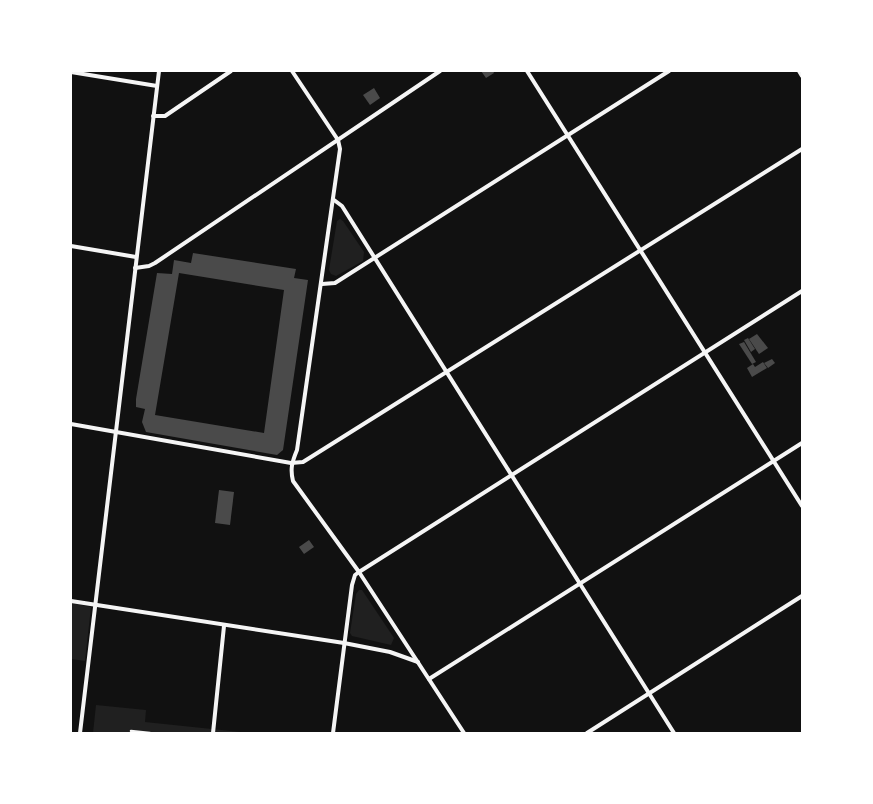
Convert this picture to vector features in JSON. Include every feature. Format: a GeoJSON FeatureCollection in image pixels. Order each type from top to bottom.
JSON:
{"type":"FeatureCollection","features":[{"type":"Feature","properties":{"kind":"street"},"geometry":{"type":"LineString","coordinates":[[80,733],[159,71]]}},
{"type":"Feature","properties":{"kind":"street"},"geometry":{"type":"LineString","coordinates":[[153,116],[165,116],[231,71]]}},
{"type":"Feature","properties":{"kind":"street"},"geometry":{"type":"LineString","coordinates":[[292,71],[338,140],[340,149],[334,200],[297,450],[291,464],[293,481],[359,572],[464,733]]}},
{"type":"Feature","properties":{"kind":"street"},"geometry":{"type":"LineString","coordinates":[[135,268],[149,266],[440,71]]}},
{"type":"Feature","properties":{"kind":"street"},"geometry":{"type":"LineString","coordinates":[[527,71],[802,506]]}},
{"type":"Feature","properties":{"kind":"street"},"geometry":{"type":"LineString","coordinates":[[322,284],[335,283],[669,71]]}},
{"type":"Feature","properties":{"kind":"street"},"geometry":{"type":"LineString","coordinates":[[799,71],[802,76]]}},
{"type":"Feature","properties":{"kind":"street"},"geometry":{"type":"LineString","coordinates":[[71,72],[157,86]]}},
{"type":"Feature","properties":{"kind":"street"},"geometry":{"type":"LineString","coordinates":[[71,424],[291,464],[310,459],[802,149]]}},
{"type":"Feature","properties":{"kind":"street"},"geometry":{"type":"LineString","coordinates":[[334,200],[342,206],[674,733]]}},
{"type":"Feature","properties":{"kind":"street"},"geometry":{"type":"LineString","coordinates":[[71,246],[136,257]]}},
{"type":"Feature","properties":{"kind":"street"},"geometry":{"type":"LineString","coordinates":[[333,733],[352,585],[355,575],[802,291]]}},
{"type":"Feature","properties":{"kind":"street"},"geometry":{"type":"LineString","coordinates":[[429,679],[802,443]]}},
{"type":"Feature","properties":{"kind":"street"},"geometry":{"type":"LineString","coordinates":[[587,733],[802,596]]}},
{"type":"Feature","properties":{"kind":"street"},"geometry":{"type":"LineString","coordinates":[[71,601],[224,626],[344,643],[390,652],[418,662]]}},
{"type":"Feature","properties":{"kind":"street"},"geometry":{"type":"LineString","coordinates":[[213,733],[224,626]]}},
{"type":"Feature","properties":{"kind":"lane"},"geometry":{"type":"LineString","coordinates":[[131,731],[150,733]]}},
{"type":"Feature","properties":{"kind":"shaded area"},"geometry":{"type":"Polygon","coordinates":[[[340,219],[343,221],[364,252],[363,261],[336,276],[331,274],[329,270],[337,221],[340,219]]]}},
{"type":"Feature","properties":{"kind":"shaded area"},"geometry":{"type":"Polygon","coordinates":[[[359,590],[362,590],[394,638],[391,645],[352,636],[350,633],[356,594],[359,590]]]}},
{"type":"Feature","properties":{"kind":"shaded area"},"geometry":{"type":"Polygon","coordinates":[[[71,603],[91,607],[85,661],[71,659],[71,603]]]}},
{"type":"Feature","properties":{"kind":"shaded area"},"geometry":{"type":"Polygon","coordinates":[[[96,705],[146,710],[145,722],[250,733],[93,733],[96,705]]]}},
{"type":"Feature","properties":{"kind":"building"},"geometry":{"type":"Polygon","coordinates":[[[481,71],[493,71],[494,73],[486,78],[481,71]]]}},
{"type":"Feature","properties":{"kind":"building"},"geometry":{"type":"Polygon","coordinates":[[[374,88],[380,98],[370,105],[363,95],[374,88]]]}},
{"type":"Feature","properties":{"kind":"building"},"geometry":{"type":"Polygon","coordinates":[[[193,253],[296,269],[294,278],[308,280],[283,450],[277,455],[146,432],[142,422],[145,409],[136,407],[136,399],[157,273],[172,274],[174,260],[191,263],[193,253]],[[179,273],[155,415],[264,433],[284,290],[179,273]]]}},
{"type":"Feature","properties":{"kind":"building"},"geometry":{"type":"Polygon","coordinates":[[[757,334],[768,348],[759,354],[749,339],[757,334]]]}},
{"type":"Feature","properties":{"kind":"building"},"geometry":{"type":"Polygon","coordinates":[[[748,338],[755,349],[751,352],[744,340],[748,338]]]}},
{"type":"Feature","properties":{"kind":"building"},"geometry":{"type":"Polygon","coordinates":[[[744,342],[756,362],[752,364],[739,344],[744,342]]]}},
{"type":"Feature","properties":{"kind":"building"},"geometry":{"type":"Polygon","coordinates":[[[772,359],[775,363],[768,368],[764,363],[772,359]]]}},
{"type":"Feature","properties":{"kind":"building"},"geometry":{"type":"Polygon","coordinates":[[[763,362],[767,368],[752,377],[747,368],[753,364],[755,367],[763,362]]]}},
{"type":"Feature","properties":{"kind":"building"},"geometry":{"type":"Polygon","coordinates":[[[219,490],[234,492],[230,525],[215,523],[219,490]]]}},
{"type":"Feature","properties":{"kind":"building"},"geometry":{"type":"Polygon","coordinates":[[[309,540],[314,547],[304,554],[299,547],[309,540]]]}}]}
